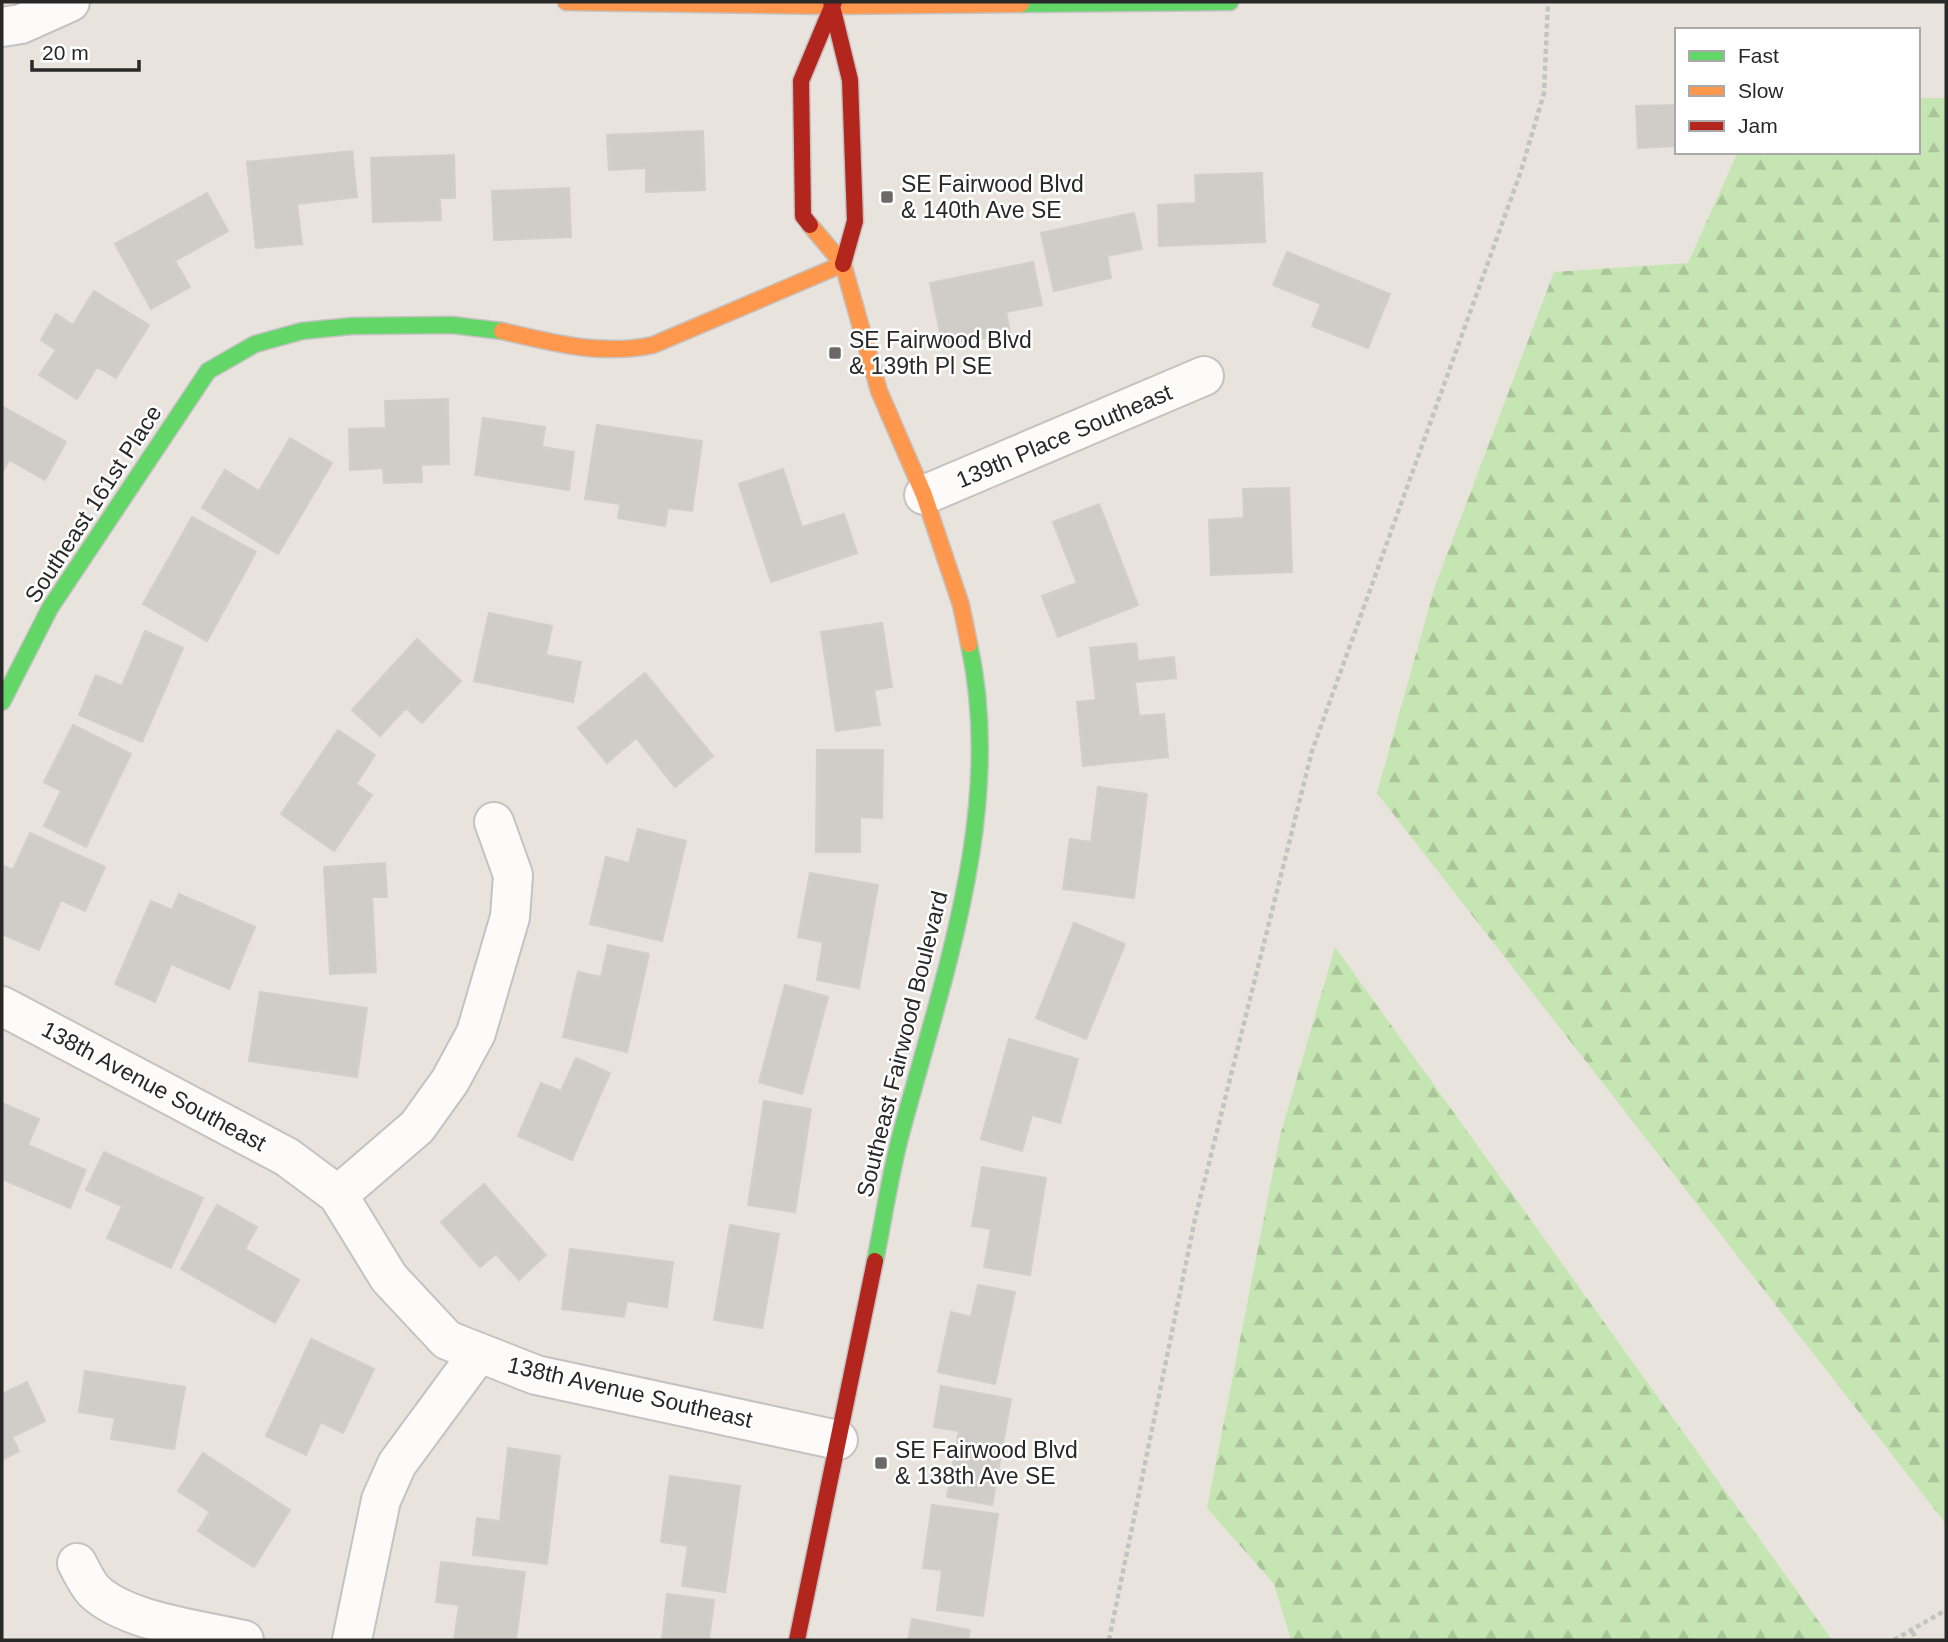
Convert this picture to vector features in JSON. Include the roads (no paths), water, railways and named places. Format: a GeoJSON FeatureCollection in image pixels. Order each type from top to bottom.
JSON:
{"type":"FeatureCollection","features":[{"type":"Feature","properties":{"kind":"street"},"geometry":{"type":"LineString","coordinates":[[2,27],[21,24],[70,2]]}},
{"type":"Feature","properties":{"kind":"street"},"geometry":{"type":"LineString","coordinates":[[566,2],[1230,2]]}},
{"type":"Feature","properties":{"kind":"street"},"geometry":{"type":"LineString","coordinates":[[832,3],[850,80],[855,221],[843,264]]}},
{"type":"Feature","properties":{"kind":"street","name":"Southeast Fairwood Boulevard"},"geometry":{"type":"LineString","coordinates":[[797,1640],[901,1133],[946,978],[964,894],[978,792],[979,731],[975,669],[961,605],[924,495],[879,391],[843,264],[803,216],[801,81],[832,3]]}},
{"type":"Feature","properties":{"kind":"street","name":"Southeast 161st Place"},"geometry":{"type":"LineString","coordinates":[[2,702],[50,608],[208,371],[231,353],[290,331],[322,326],[479,327],[575,348],[606,352],[631,351],[653,345],[843,264]]}},
{"type":"Feature","properties":{"kind":"street","name":"139th Place Southeast"},"geometry":{"type":"LineString","coordinates":[[924,495],[1204,376]]}},
{"type":"Feature","properties":{"kind":"street"},"geometry":{"type":"LineString","coordinates":[[338,1195],[417,1127],[450,1082],[476,1033],[510,917],[513,876],[494,822]]}},
{"type":"Feature","properties":{"kind":"street","name":"138th Avenue Southeast"},"geometry":{"type":"LineString","coordinates":[[2,1006],[287,1157],[338,1195],[389,1278],[447,1340],[536,1375],[838,1440]]}},
{"type":"Feature","properties":{"kind":"street"},"geometry":{"type":"LineString","coordinates":[[352,1640],[381,1500],[386,1488],[397,1464],[478,1354]]}},
{"type":"Feature","properties":{"kind":"street"},"geometry":{"type":"LineString","coordinates":[[77,1563],[94,1590],[115,1604],[144,1617],[244,1640]]}},
{"type":"Feature","properties":{"kind":"place","name":"SE Fairwood Blvd & 140th Ave SE"},"geometry":{"type":"Point","coordinates":[887,197]}},
{"type":"Feature","properties":{"kind":"place","name":"SE Fairwood Blvd & 139th Pl SE"},"geometry":{"type":"Point","coordinates":[835,353]}},
{"type":"Feature","properties":{"kind":"place","name":"SE Fairwood Blvd & 138th Ave SE"},"geometry":{"type":"Point","coordinates":[881,1463]}}]}
